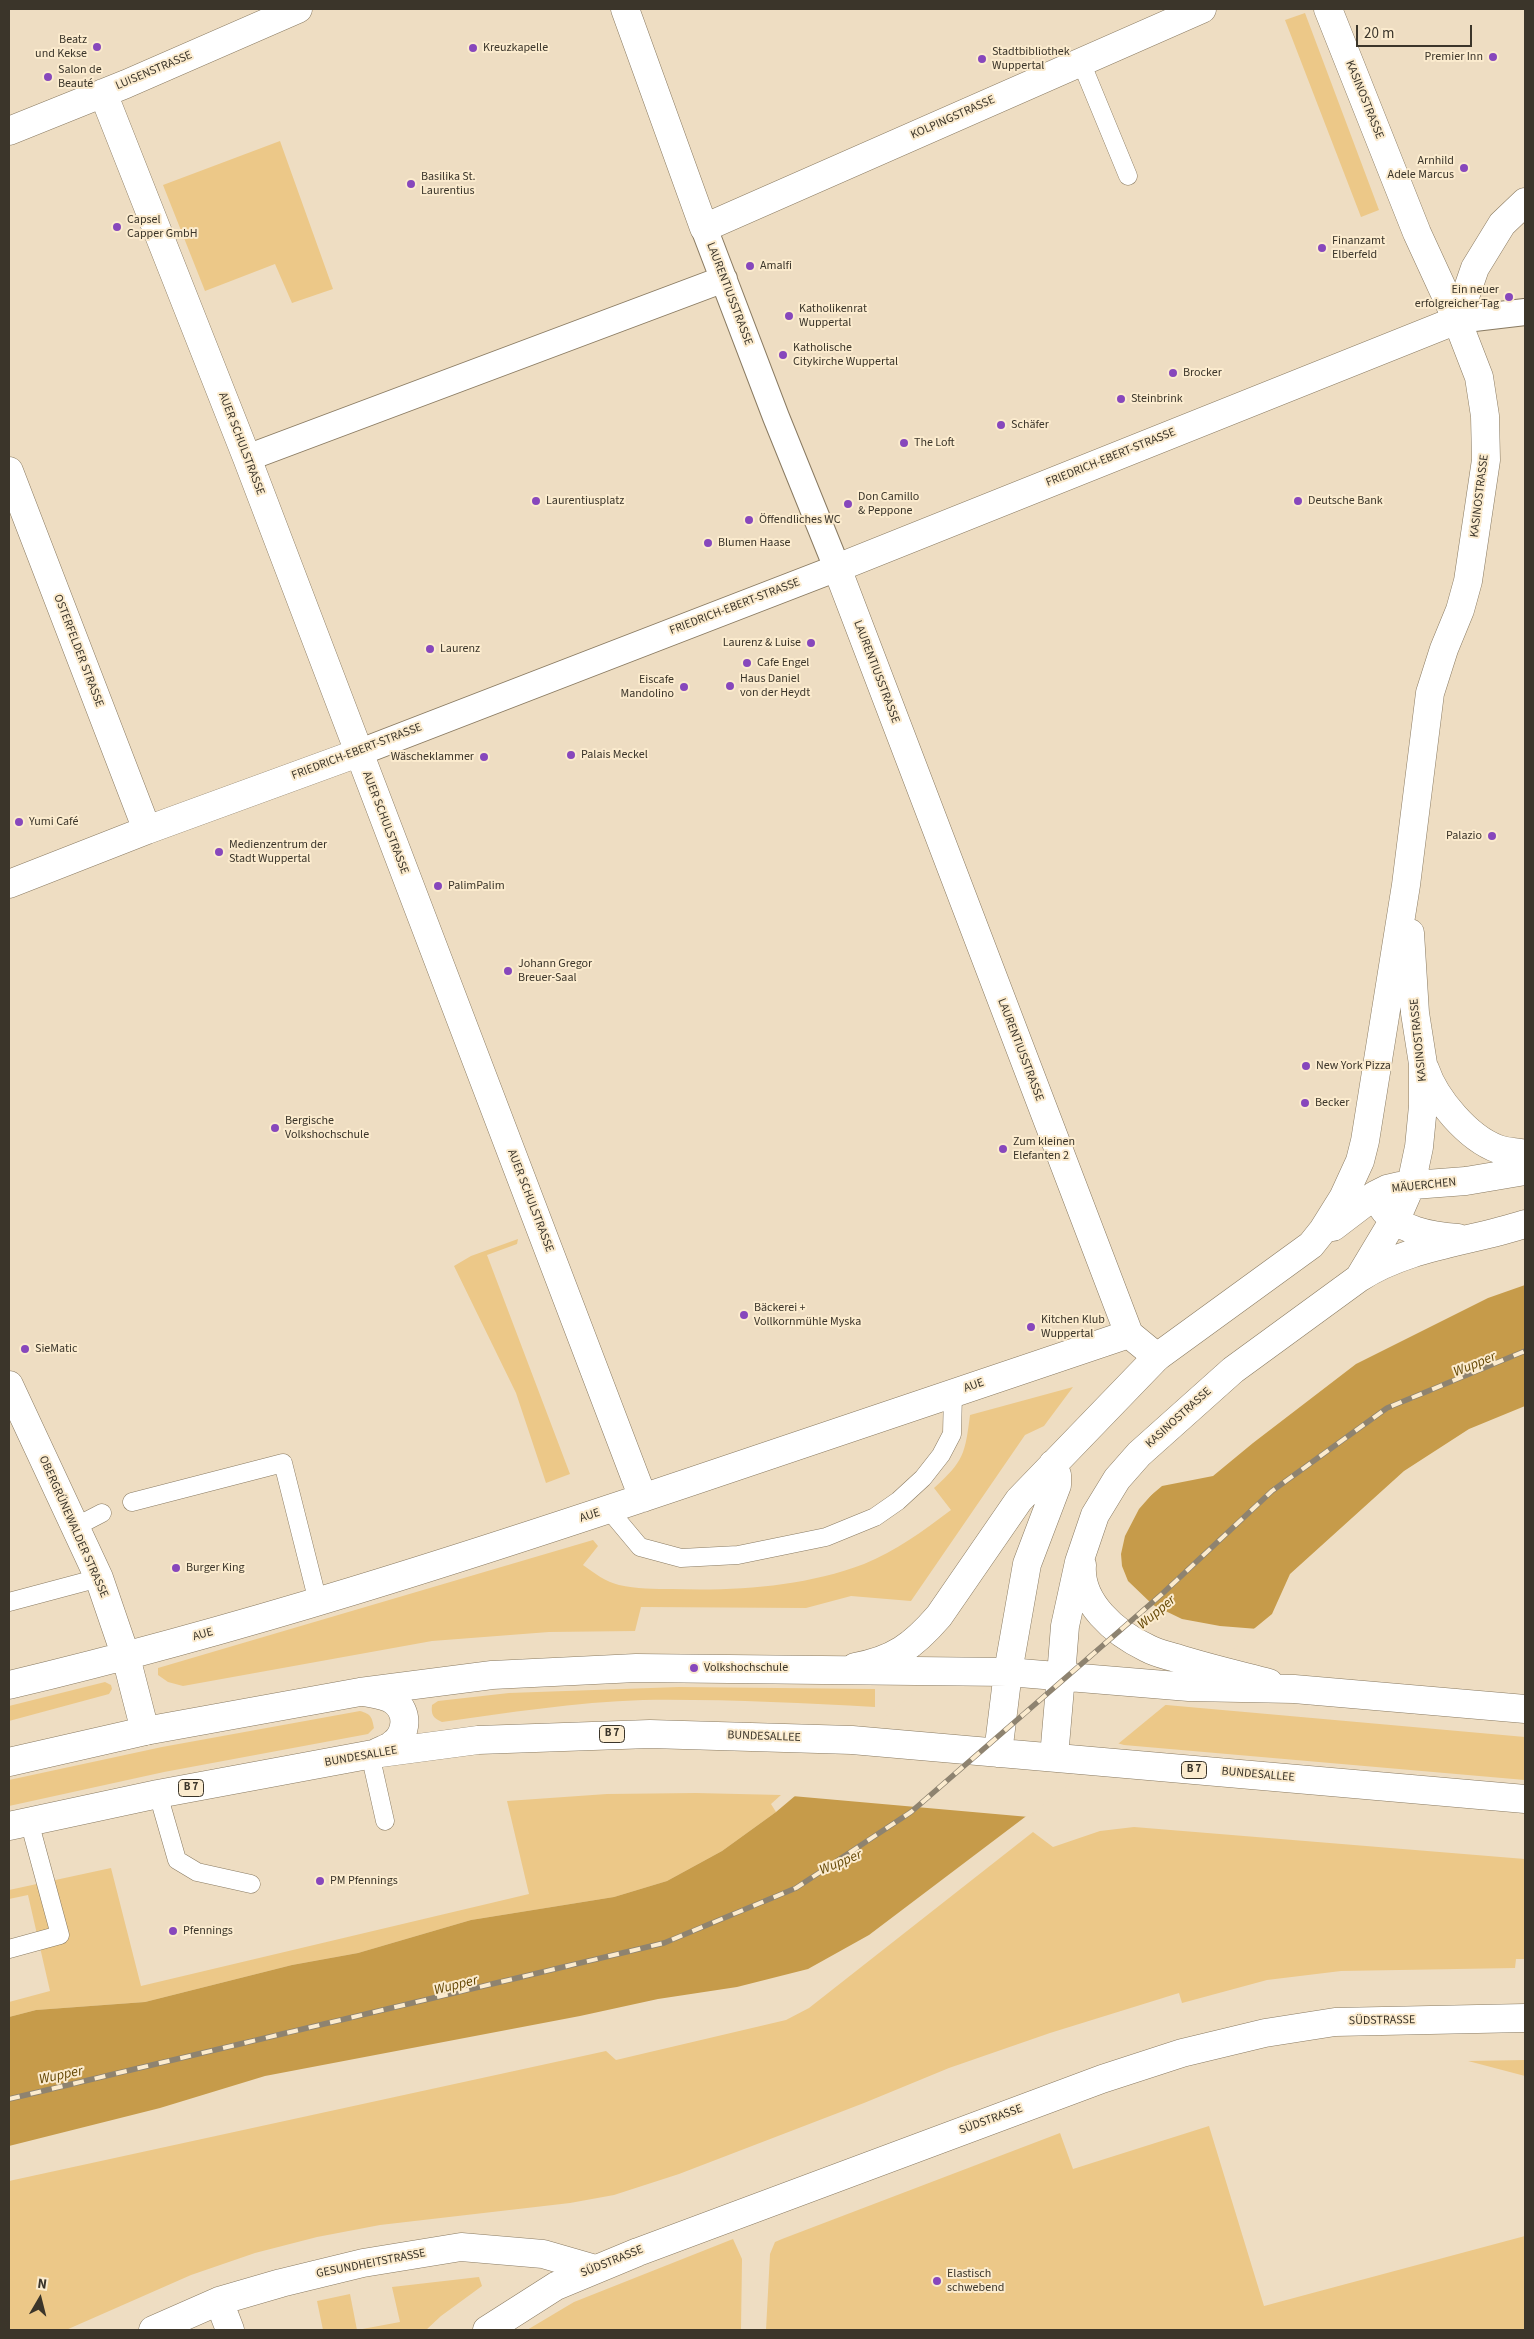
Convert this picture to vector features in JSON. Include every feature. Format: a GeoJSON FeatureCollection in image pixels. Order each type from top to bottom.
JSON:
{"type":"FeatureCollection","features":[{"type":"Feature","properties":{"kind":"street","name":"LUISENSTRASSE"},"geometry":{"type":"LineString","coordinates":[[9,131],[103,93],[298,9]]}},
{"type":"Feature","properties":{"kind":"street","name":"LAURENTIUSSTRASSE"},"geometry":{"type":"LineString","coordinates":[[625,9],[704,228],[1129,1334]]}},
{"type":"Feature","properties":{"kind":"street","name":"KOLPINGSTRASSE"},"geometry":{"type":"LineString","coordinates":[[704,228],[1202,9]]}},
{"type":"Feature","properties":{"kind":"street","name":"KASINOSTRASSE"},"geometry":{"type":"LineString","coordinates":[[844,1669],[877,1663],[895,1656],[923,1633],[938,1616],[1019,1500],[1157,1357],[1311,1245],[1343,1198],[1360,1161],[1365,1141],[1406,885],[1430,693],[1444,649],[1460,610],[1468,581],[1486,460],[1485,416],[1479,377],[1457,320],[1417,233],[1328,9]]}},
{"type":"Feature","properties":{"kind":"street","name":"AUER SCHULSTRASSE"},"geometry":{"type":"LineString","coordinates":[[103,93],[247,458],[643,1498]]}},
{"type":"Feature","properties":{"kind":"street"},"geometry":{"type":"LineString","coordinates":[[1525,202],[1502,224],[1475,268],[1457,320],[1525,312]]}},
{"type":"Feature","properties":{"kind":"street"},"geometry":{"type":"LineString","coordinates":[[247,458],[724,279]]}},
{"type":"Feature","properties":{"kind":"street","name":"FRIEDRICH-EBERT-STRASSE"},"geometry":{"type":"LineString","coordinates":[[9,884],[147,830],[358,753],[836,568],[1457,320]]}},
{"type":"Feature","properties":{"kind":"street","name":"OSTERFELDER STRASSE"},"geometry":{"type":"LineString","coordinates":[[9,471],[147,830]]}},
{"type":"Feature","properties":{"kind":"street","name":"KASINOSTRASSE"},"geometry":{"type":"LineString","coordinates":[[1054,1757],[1065,1626],[1074,1579],[1084,1543],[1104,1497],[1127,1466],[1139,1454],[1233,1370],[1359,1278],[1394,1220],[1410,1185],[1419,1147],[1423,1106],[1424,1064],[1415,1013],[1406,885]]}},
{"type":"Feature","properties":{"kind":"street"},"geometry":{"type":"LineString","coordinates":[[1424,1064],[1434,1090],[1464,1128],[1498,1149],[1525,1154]]}},
{"type":"Feature","properties":{"kind":"street","name":"KASINOSTRASSE"},"geometry":{"type":"LineString","coordinates":[[1365,1141],[1368,1172],[1375,1195],[1394,1220]]}},
{"type":"Feature","properties":{"kind":"street","name":"MÄUERCHEN"},"geometry":{"type":"LineString","coordinates":[[1311,1245],[1375,1195],[1387,1189],[1410,1185],[1466,1181],[1525,1171]]}},
{"type":"Feature","properties":{"kind":"street"},"geometry":{"type":"LineString","coordinates":[[1394,1220],[1434,1236],[1471,1240]]}},
{"type":"Feature","properties":{"kind":"street"},"geometry":{"type":"LineString","coordinates":[[1359,1278],[1373,1268],[1419,1251],[1471,1240],[1525,1224]]}},
{"type":"Feature","properties":{"kind":"street"},"geometry":{"type":"LineString","coordinates":[[1129,1334],[1157,1357]]}},
{"type":"Feature","properties":{"kind":"street","name":"AUE"},"geometry":{"type":"LineString","coordinates":[[9,1685],[126,1657],[318,1602],[609,1510],[1129,1334]]}},
{"type":"Feature","properties":{"kind":"street","name":"OBERGRÜNEWALDER STRASSE"},"geometry":{"type":"LineString","coordinates":[[9,1385],[99,1578],[126,1657],[145,1731]]}},
{"type":"Feature","properties":{"kind":"street"},"geometry":{"type":"LineString","coordinates":[[998,1753],[1008,1672],[1027,1564],[1057,1484],[1057,1475],[1053,1464]]}},
{"type":"Feature","properties":{"kind":"street"},"geometry":{"type":"LineString","coordinates":[[1084,1543],[1081,1576],[1087,1595],[1099,1612],[1123,1632],[1147,1648],[1212,1669],[1294,1689]]}},
{"type":"Feature","properties":{"kind":"street"},"geometry":{"type":"LineString","coordinates":[[9,1762],[145,1731],[360,1692],[492,1675],[559,1671],[655,1668],[1008,1672],[1189,1687],[1294,1689],[1525,1709]]}},
{"type":"Feature","properties":{"kind":"street"},"geometry":{"type":"LineString","coordinates":[[360,1692],[394,1700],[402,1711],[405,1722],[402,1734],[393,1745],[372,1754]]}},
{"type":"Feature","properties":{"kind":"street","name":"BUNDESALLEE"},"geometry":{"type":"LineString","coordinates":[[19,1824],[158,1794],[372,1754],[478,1740],[564,1735],[650,1734],[852,1740],[1525,1799]]}},
{"type":"Feature","properties":{"kind":"street","name":"SÜDSTRASSE"},"geometry":{"type":"LineString","coordinates":[[487,2330],[556,2286],[596,2268],[1102,2079],[1182,2053],[1266,2034],[1335,2022],[1525,2018]]}},
{"type":"Feature","properties":{"kind":"street","name":"GESUNDHEITSTRASSE"},"geometry":{"type":"LineString","coordinates":[[152,2330],[219,2301],[281,2283],[363,2263],[461,2247],[543,2254],[596,2268]]}},
{"type":"Feature","properties":{"kind":"street"},"geometry":{"type":"LineString","coordinates":[[219,2301],[230,2330]]}},
{"type":"Feature","properties":{"kind":"lane"},"geometry":{"type":"LineString","coordinates":[[1081,62],[1128,176]]}},
{"type":"Feature","properties":{"kind":"lane"},"geometry":{"type":"LineString","coordinates":[[609,1510],[640,1547],[681,1558],[738,1556],[826,1537],[875,1517],[898,1501],[923,1478],[941,1455],[952,1434],[953,1393]]}},
{"type":"Feature","properties":{"kind":"lane"},"geometry":{"type":"LineString","coordinates":[[132,1502],[283,1463],[318,1602]]}},
{"type":"Feature","properties":{"kind":"lane"},"geometry":{"type":"LineString","coordinates":[[75,1527],[102,1513]]}},
{"type":"Feature","properties":{"kind":"lane"},"geometry":{"type":"LineString","coordinates":[[9,1602],[99,1578]]}},
{"type":"Feature","properties":{"kind":"lane"},"geometry":{"type":"LineString","coordinates":[[372,1754],[385,1821]]}},
{"type":"Feature","properties":{"kind":"lane"},"geometry":{"type":"LineString","coordinates":[[158,1794],[177,1860],[196,1872],[251,1884]]}},
{"type":"Feature","properties":{"kind":"lane"},"geometry":{"type":"LineString","coordinates":[[9,1949],[60,1935],[19,1824]]}},
{"type":"Feature","properties":{"kind":"shaded area"},"geometry":{"type":"Polygon","coordinates":[[[1305,13],[1379,210],[1361,217],[1285,20],[1305,13]]]}},
{"type":"Feature","properties":{"kind":"shaded area"},"geometry":{"type":"Polygon","coordinates":[[[280,141],[333,289],[292,303],[275,264],[205,291],[163,185],[280,141]]]}},
{"type":"Feature","properties":{"kind":"shaded area"},"geometry":{"type":"Polygon","coordinates":[[[518,1239],[517,1244],[487,1255],[570,1474],[546,1483],[516,1393],[454,1266],[471,1256],[518,1239]]]}},
{"type":"Feature","properties":{"kind":"shaded area"},"geometry":{"type":"Polygon","coordinates":[[[1073,1387],[1044,1426],[1025,1435],[911,1601],[851,1596],[806,1608],[641,1607],[635,1631],[549,1632],[432,1641],[183,1686],[168,1682],[158,1675],[158,1668],[593,1540],[598,1546],[583,1565],[609,1582],[632,1587],[652,1589],[745,1588],[794,1583],[841,1572],[864,1564],[898,1547],[951,1510],[934,1488],[952,1471],[961,1456],[970,1415],[1073,1387]]]}},
{"type":"Feature","properties":{"kind":"shaded area"},"geometry":{"type":"Polygon","coordinates":[[[105,1682],[111,1685],[112,1689],[109,1694],[9,1721],[9,1706],[105,1682]]]}},
{"type":"Feature","properties":{"kind":"shaded area"},"geometry":{"type":"Polygon","coordinates":[[[679,1687],[875,1689],[875,1707],[730,1701],[643,1700],[567,1705],[442,1722],[433,1716],[432,1711],[432,1705],[438,1701],[509,1693],[679,1687]]]}},
{"type":"Feature","properties":{"kind":"shaded area"},"geometry":{"type":"Polygon","coordinates":[[[1088,1698],[1525,1737],[1525,1780],[1124,1745],[1110,1741],[1088,1698]]]}},
{"type":"Feature","properties":{"kind":"shaded area"},"geometry":{"type":"Polygon","coordinates":[[[360,1711],[367,1713],[373,1721],[374,1728],[368,1734],[164,1772],[9,1806],[9,1780],[162,1747],[360,1711]]]}},
{"type":"Feature","properties":{"kind":"shaded area"},"geometry":{"type":"Polygon","coordinates":[[[696,1793],[781,1795],[771,1804],[776,1812],[722,1851],[667,1881],[614,1897],[471,1920],[358,1953],[292,1965],[145,2002],[36,2010],[9,2017],[9,2002],[50,1991],[28,1895],[9,1899],[9,1890],[111,1868],[141,1986],[529,1894],[507,1801],[607,1794],[696,1793]]]}},
{"type":"Feature","properties":{"kind":"shaded area"},"geometry":{"type":"Polygon","coordinates":[[[1134,1827],[1525,1859],[1525,1959],[1516,1959],[1515,1968],[1341,1971],[1267,1980],[1182,2003],[1179,1993],[1050,2033],[949,2068],[864,2103],[679,2174],[614,2195],[570,2203],[380,2225],[317,2237],[255,2253],[191,2275],[66,2330],[9,2330],[9,2181],[606,2051],[616,2060],[786,2020],[809,2008],[1033,1832],[1053,1847],[1100,1831],[1134,1827]]]}},
{"type":"Feature","properties":{"kind":"shaded area"},"geometry":{"type":"Polygon","coordinates":[[[1525,2060],[1525,2076],[1468,2061],[1525,2060]]]}},
{"type":"Feature","properties":{"kind":"shaded area"},"geometry":{"type":"Polygon","coordinates":[[[1209,2126],[1264,2306],[1525,2236],[1525,2330],[766,2330],[770,2254],[775,2242],[1060,2133],[1073,2169],[1209,2126]]]}},
{"type":"Feature","properties":{"kind":"shaded area"},"geometry":{"type":"Polygon","coordinates":[[[733,2239],[742,2259],[741,2330],[527,2330],[574,2302],[733,2239]]]}},
{"type":"Feature","properties":{"kind":"shaded area"},"geometry":{"type":"Polygon","coordinates":[[[479,2277],[482,2286],[441,2316],[426,2330],[357,2330],[400,2322],[392,2287],[479,2277]]]}},
{"type":"Feature","properties":{"kind":"shaded area"},"geometry":{"type":"Polygon","coordinates":[[[350,2294],[357,2330],[323,2330],[317,2301],[350,2294]]]}},
{"type":"Feature","properties":{"kind":"water","name":"Wupper"},"geometry":{"type":"Polygon","coordinates":[[[1525,1285],[1525,1406],[1469,1429],[1404,1471],[1290,1574],[1272,1614],[1029,1814],[869,1935],[808,1969],[737,1987],[658,1999],[580,2016],[265,2076],[160,2108],[9,2146],[9,2017],[36,2010],[145,2002],[292,1965],[358,1953],[471,1920],[614,1897],[667,1881],[722,1851],[776,1812],[1162,1486],[1213,1476],[1356,1364],[1488,1298],[1525,1285]]]}},
{"type":"Feature","properties":{"kind":"pier"},"geometry":{"type":"Polygon","coordinates":[[[1161,1484],[1139,1509],[1125,1536],[1121,1554],[1122,1566],[1128,1581],[1153,1605],[1182,1619],[1220,1626],[1258,1629],[1029,1817],[792,1796],[1161,1484]]]}},
{"type":"Feature","properties":{"kind":"railway"},"geometry":{"type":"LineString","coordinates":[[9,2099],[664,1943],[796,1888],[911,1812],[1162,1594],[1272,1491],[1387,1408],[1525,1351]]}},
{"type":"Feature","properties":{"kind":"place","name":"Beatz und Kekse"},"geometry":{"type":"Point","coordinates":[97,47]}},
{"type":"Feature","properties":{"kind":"place","name":"Kreuzkapelle"},"geometry":{"type":"Point","coordinates":[473,48]}},
{"type":"Feature","properties":{"kind":"place","name":"Premier Inn"},"geometry":{"type":"Point","coordinates":[1493,57]}},
{"type":"Feature","properties":{"kind":"place","name":"Stadtbibliothek Wuppertal"},"geometry":{"type":"Point","coordinates":[982,59]}},
{"type":"Feature","properties":{"kind":"place","name":"Salon de Beauté"},"geometry":{"type":"Point","coordinates":[48,77]}},
{"type":"Feature","properties":{"kind":"place","name":"Arnhild Adele Marcus"},"geometry":{"type":"Point","coordinates":[1464,168]}},
{"type":"Feature","properties":{"kind":"place","name":"Basilika St. Laurentius"},"geometry":{"type":"Point","coordinates":[411,184]}},
{"type":"Feature","properties":{"kind":"place","name":"Capsel Capper GmbH"},"geometry":{"type":"Point","coordinates":[117,227]}},
{"type":"Feature","properties":{"kind":"place","name":"Finanzamt Elberfeld"},"geometry":{"type":"Point","coordinates":[1322,248]}},
{"type":"Feature","properties":{"kind":"place","name":"Amalfi"},"geometry":{"type":"Point","coordinates":[750,266]}},
{"type":"Feature","properties":{"kind":"place","name":"Ein neuer erfolgreicher Tag"},"geometry":{"type":"Point","coordinates":[1509,297]}},
{"type":"Feature","properties":{"kind":"place","name":"Katholikenrat Wuppertal"},"geometry":{"type":"Point","coordinates":[789,316]}},
{"type":"Feature","properties":{"kind":"place","name":"Katholische Citykirche Wuppertal"},"geometry":{"type":"Point","coordinates":[783,355]}},
{"type":"Feature","properties":{"kind":"place","name":"Brocker"},"geometry":{"type":"Point","coordinates":[1173,373]}},
{"type":"Feature","properties":{"kind":"place","name":"Steinbrink"},"geometry":{"type":"Point","coordinates":[1121,399]}},
{"type":"Feature","properties":{"kind":"place","name":"Schäfer"},"geometry":{"type":"Point","coordinates":[1001,425]}},
{"type":"Feature","properties":{"kind":"place","name":"The Loft"},"geometry":{"type":"Point","coordinates":[904,443]}},
{"type":"Feature","properties":{"kind":"place","name":"Laurentiusplatz"},"geometry":{"type":"Point","coordinates":[536,501]}},
{"type":"Feature","properties":{"kind":"place","name":"Deutsche Bank"},"geometry":{"type":"Point","coordinates":[1298,501]}},
{"type":"Feature","properties":{"kind":"place","name":"Don Camillo & Peppone"},"geometry":{"type":"Point","coordinates":[848,504]}},
{"type":"Feature","properties":{"kind":"place","name":"Öffendliches WC"},"geometry":{"type":"Point","coordinates":[749,520]}},
{"type":"Feature","properties":{"kind":"place","name":"Blumen Haase"},"geometry":{"type":"Point","coordinates":[708,543]}},
{"type":"Feature","properties":{"kind":"place","name":"Laurenz & Luise"},"geometry":{"type":"Point","coordinates":[811,643]}},
{"type":"Feature","properties":{"kind":"place","name":"Laurenz"},"geometry":{"type":"Point","coordinates":[430,649]}},
{"type":"Feature","properties":{"kind":"place","name":"Cafe Engel"},"geometry":{"type":"Point","coordinates":[747,663]}},
{"type":"Feature","properties":{"kind":"place","name":"Haus Daniel von der Heydt"},"geometry":{"type":"Point","coordinates":[730,686]}},
{"type":"Feature","properties":{"kind":"place","name":"Eiscafe Mandolino"},"geometry":{"type":"Point","coordinates":[684,687]}},
{"type":"Feature","properties":{"kind":"place","name":"Palais Meckel"},"geometry":{"type":"Point","coordinates":[571,755]}},
{"type":"Feature","properties":{"kind":"place","name":"Wäscheklammer"},"geometry":{"type":"Point","coordinates":[484,757]}},
{"type":"Feature","properties":{"kind":"place","name":"Yumi Café"},"geometry":{"type":"Point","coordinates":[19,822]}},
{"type":"Feature","properties":{"kind":"place","name":"Palazio"},"geometry":{"type":"Point","coordinates":[1492,836]}},
{"type":"Feature","properties":{"kind":"place","name":"Medienzentrum der Stadt Wuppertal"},"geometry":{"type":"Point","coordinates":[219,852]}},
{"type":"Feature","properties":{"kind":"place","name":"PalimPalim"},"geometry":{"type":"Point","coordinates":[438,886]}},
{"type":"Feature","properties":{"kind":"place","name":"Johann Gregor Breuer-Saal"},"geometry":{"type":"Point","coordinates":[508,971]}},
{"type":"Feature","properties":{"kind":"place","name":"New York Pizza"},"geometry":{"type":"Point","coordinates":[1306,1066]}},
{"type":"Feature","properties":{"kind":"place","name":"Becker"},"geometry":{"type":"Point","coordinates":[1305,1103]}},
{"type":"Feature","properties":{"kind":"place","name":"Bergische Volkshochschule"},"geometry":{"type":"Point","coordinates":[275,1128]}},
{"type":"Feature","properties":{"kind":"place","name":"Zum kleinen Elefanten 2"},"geometry":{"type":"Point","coordinates":[1003,1149]}},
{"type":"Feature","properties":{"kind":"place","name":"Bäckerei + Vollkornmühle Myska"},"geometry":{"type":"Point","coordinates":[744,1315]}},
{"type":"Feature","properties":{"kind":"place","name":"Kitchen Klub Wuppertal"},"geometry":{"type":"Point","coordinates":[1031,1327]}},
{"type":"Feature","properties":{"kind":"place","name":"SieMatic"},"geometry":{"type":"Point","coordinates":[25,1349]}},
{"type":"Feature","properties":{"kind":"place","name":"Burger King"},"geometry":{"type":"Point","coordinates":[176,1568]}},
{"type":"Feature","properties":{"kind":"place","name":"Volkshochschule"},"geometry":{"type":"Point","coordinates":[694,1668]}},
{"type":"Feature","properties":{"kind":"place","name":"PM Pfennings"},"geometry":{"type":"Point","coordinates":[320,1881]}},
{"type":"Feature","properties":{"kind":"place","name":"Pfennings"},"geometry":{"type":"Point","coordinates":[173,1931]}},
{"type":"Feature","properties":{"kind":"place","name":"Elastisch schwebend"},"geometry":{"type":"Point","coordinates":[937,2281]}}]}
